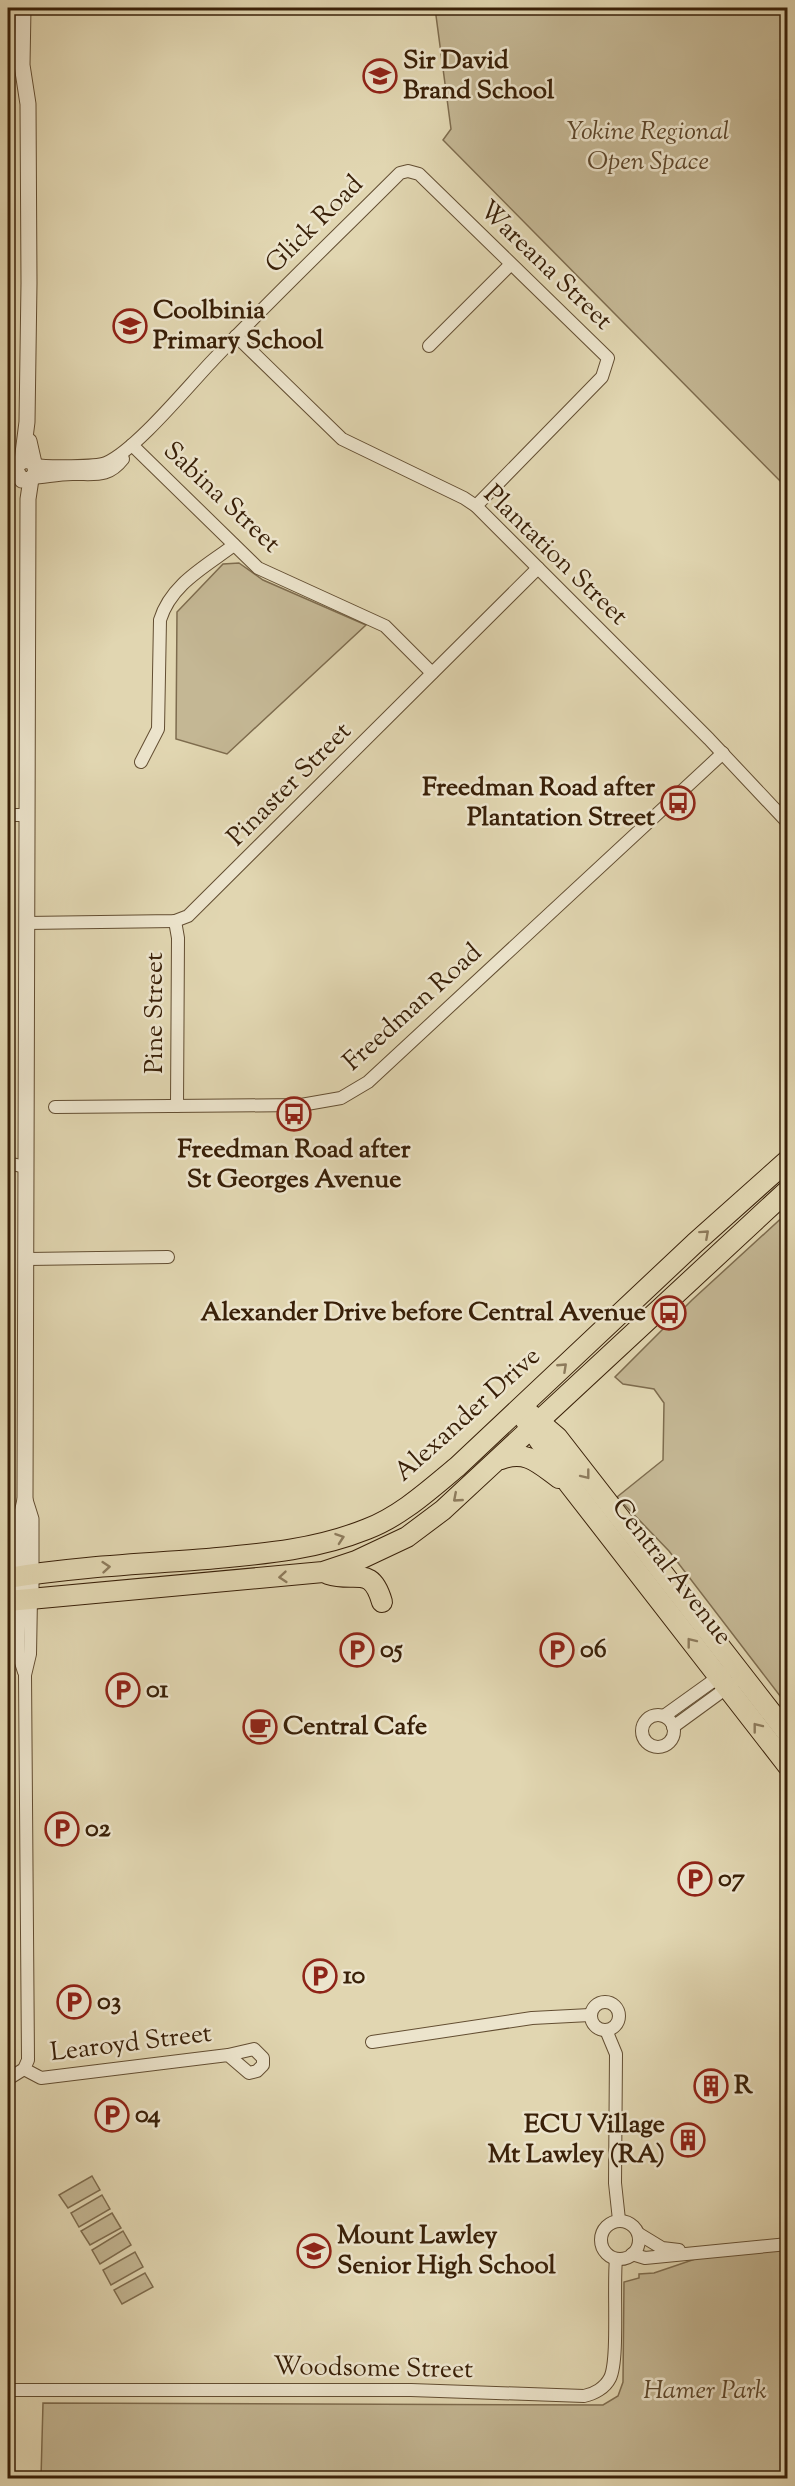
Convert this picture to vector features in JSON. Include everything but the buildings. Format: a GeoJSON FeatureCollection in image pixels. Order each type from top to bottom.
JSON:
{"type":"FeatureCollection","features":[{"type":"Feature","properties":{"kind":"main road","name":"Alexander Drive"},"geometry":{"type":"LineString","coordinates":[[20,1576],[279,1553],[324,1544],[368,1529],[402,1510],[429,1491],[788,1160]]}},
{"type":"Feature","properties":{"kind":"main road","name":"Alexander Drive"},"geometry":{"type":"LineString","coordinates":[[20,1599],[323,1572],[356,1561],[407,1537],[443,1510],[501,1459],[574,1388],[788,1190]]}},
{"type":"Feature","properties":{"kind":"main road"},"geometry":{"type":"LineString","coordinates":[[568,1450],[562,1427],[564,1411],[574,1388]]}},
{"type":"Feature","properties":{"kind":"main road","name":"Central Avenue"},"geometry":{"type":"LineString","coordinates":[[519,1407],[535,1425],[568,1450],[731,1677],[788,1766]]}},
{"type":"Feature","properties":{"kind":"main road","name":"Central Avenue"},"geometry":{"type":"LineString","coordinates":[[535,1425],[569,1484],[731,1677],[788,1734]]}},
{"type":"Feature","properties":{"kind":"main road"},"geometry":{"type":"LineString","coordinates":[[501,1459],[515,1454],[528,1457],[569,1484]]}},
{"type":"Feature","properties":{"kind":"main road"},"geometry":{"type":"LineString","coordinates":[[323,1572],[338,1578],[366,1577],[375,1584],[382,1602]]}},
{"type":"Feature","properties":{"kind":"street"},"geometry":{"type":"LineString","coordinates":[[23,8],[22,64],[28,104],[27,422],[22,471],[28,499],[26,815],[28,1258],[25,1500],[21,1517],[18,1653],[25,1675],[28,2060],[24,2069]]}},
{"type":"Feature","properties":{"kind":"street"},"geometry":{"type":"LineString","coordinates":[[28,104],[33,80],[33,8]]}},
{"type":"Feature","properties":{"kind":"street","name":"Wareana Street"},"geometry":{"type":"LineString","coordinates":[[408,171],[419,174],[608,358],[602,378],[476,506]]}},
{"type":"Feature","properties":{"kind":"street","name":"Glick Road"},"geometry":{"type":"LineString","coordinates":[[22,471],[71,464],[100,465],[132,445],[236,336],[400,173],[408,171]]}},
{"type":"Feature","properties":{"kind":"street"},"geometry":{"type":"LineString","coordinates":[[429,346],[510,265]]}},
{"type":"Feature","properties":{"kind":"street","name":"Plantation Street"},"geometry":{"type":"LineString","coordinates":[[236,336],[342,439],[476,506],[723,753],[788,824]]}},
{"type":"Feature","properties":{"kind":"street","name":"Sabina Street"},"geometry":{"type":"LineString","coordinates":[[132,445],[234,545],[269,575],[385,626],[432,673]]}},
{"type":"Feature","properties":{"kind":"street"},"geometry":{"type":"LineString","coordinates":[[141,762],[158,729],[160,620],[165,604],[172,592],[234,545]]}},
{"type":"Feature","properties":{"kind":"street","name":"Pinaster Street"},"geometry":{"type":"LineString","coordinates":[[176,921],[199,908],[538,568]]}},
{"type":"Feature","properties":{"kind":"street","name":"Freedman Road"},"geometry":{"type":"LineString","coordinates":[[55,1107],[320,1104],[355,1091],[411,1043],[723,753]]}},
{"type":"Feature","properties":{"kind":"street"},"geometry":{"type":"LineString","coordinates":[[8,815],[26,815]]}},
{"type":"Feature","properties":{"kind":"street"},"geometry":{"type":"LineString","coordinates":[[26,923],[176,921]]}},
{"type":"Feature","properties":{"kind":"street","name":"Pine Street"},"geometry":{"type":"LineString","coordinates":[[176,921],[178,938],[177,1106]]}},
{"type":"Feature","properties":{"kind":"street"},"geometry":{"type":"LineString","coordinates":[[8,1163],[26,1167]]}},
{"type":"Feature","properties":{"kind":"street"},"geometry":{"type":"LineString","coordinates":[[28,1258],[168,1257]]}},
{"type":"Feature","properties":{"kind":"street"},"geometry":{"type":"LineString","coordinates":[[731,1677],[674,1727],[671,1740],[664,1746],[653,1747],[645,1741],[641,1731],[644,1721],[653,1715],[664,1716],[731,1677]]}},
{"type":"Feature","properties":{"kind":"street"},"geometry":{"type":"LineString","coordinates":[[664,1716],[674,1727]]}},
{"type":"Feature","properties":{"kind":"street"},"geometry":{"type":"LineString","coordinates":[[600,2002],[609,2002],[615,2007],[619,2019],[614,2026],[606,2030],[594,2026],[590,2015],[600,2002]]}},
{"type":"Feature","properties":{"kind":"street"},"geometry":{"type":"LineString","coordinates":[[372,2042],[532,2018],[590,2015]]}},
{"type":"Feature","properties":{"kind":"street"},"geometry":{"type":"LineString","coordinates":[[606,2030],[616,2054],[616,2199],[619,2220]]}},
{"type":"Feature","properties":{"kind":"street","name":"Learoyd Street"},"geometry":{"type":"LineString","coordinates":[[8,2079],[24,2069],[41,2078],[228,2055]]}},
{"type":"Feature","properties":{"kind":"street"},"geometry":{"type":"LineString","coordinates":[[639,2234],[638,2247],[626,2258],[616,2259],[606,2253],[601,2241],[603,2229],[619,2220],[630,2223],[639,2234],[662,2248],[713,2253]]}},
{"type":"Feature","properties":{"kind":"street"},"geometry":{"type":"LineString","coordinates":[[632,2254],[645,2258],[788,2244]]}},
{"type":"Feature","properties":{"kind":"street","name":"Woodsome Street"},"geometry":{"type":"LineString","coordinates":[[8,2390],[399,2390],[584,2396],[595,2393],[609,2380],[614,2365],[613,2284],[616,2259]]}},
{"type":"Feature","properties":{"kind":"green space","name":"Yokine Regional Open Space"},"geometry":{"type":"Polygon","coordinates":[[[435,8],[787,8],[787,488],[443,140],[451,129],[435,8]]]}},
{"type":"Feature","properties":{"kind":"green space"},"geometry":{"type":"Polygon","coordinates":[[[239,563],[263,580],[366,625],[227,754],[176,739],[177,612],[223,564],[239,563]]]}},
{"type":"Feature","properties":{"kind":"green space"},"geometry":{"type":"Polygon","coordinates":[[[787,1213],[787,1705],[669,1551],[617,1497],[663,1460],[664,1403],[654,1389],[623,1384],[615,1377],[692,1300],[787,1213]]]}},
{"type":"Feature","properties":{"kind":"green space"},"geometry":{"type":"Polygon","coordinates":[[[13,1718],[10,2054],[8,2056],[8,1719],[13,1718]]]}},
{"type":"Feature","properties":{"kind":"green space"},"geometry":{"type":"Polygon","coordinates":[[[92,2176],[100,2190],[68,2208],[59,2195],[92,2176]]]}},
{"type":"Feature","properties":{"kind":"green space"},"geometry":{"type":"Polygon","coordinates":[[[102,2195],[110,2209],[79,2227],[71,2213],[102,2195]]]}},
{"type":"Feature","properties":{"kind":"green space"},"geometry":{"type":"Polygon","coordinates":[[[112,2213],[121,2228],[90,2245],[81,2231],[112,2213]]]}},
{"type":"Feature","properties":{"kind":"green space"},"geometry":{"type":"Polygon","coordinates":[[[123,2231],[131,2245],[100,2264],[92,2250],[123,2231]]]}},
{"type":"Feature","properties":{"kind":"green space","name":"Hamer Park"},"geometry":{"type":"Polygon","coordinates":[[[787,2244],[787,2478],[41,2478],[43,2403],[603,2405],[618,2396],[623,2382],[624,2282],[639,2278],[639,2274],[654,2273],[713,2253],[787,2244]]]}},
{"type":"Feature","properties":{"kind":"green space"},"geometry":{"type":"Polygon","coordinates":[[[135,2252],[143,2267],[111,2285],[103,2270],[135,2252]]]}},
{"type":"Feature","properties":{"kind":"green space"},"geometry":{"type":"Polygon","coordinates":[[[145,2273],[153,2287],[122,2304],[114,2290],[145,2273]]]}},
{"type":"Feature","properties":{"kind":"place","name":"Sir David Brand School"},"geometry":{"type":"Point","coordinates":[380,76]}},
{"type":"Feature","properties":{"kind":"place","name":"Coolbinia Primary School"},"geometry":{"type":"Point","coordinates":[130,326]}},
{"type":"Feature","properties":{"kind":"place","name":"Freedman Road after Plantation Street"},"geometry":{"type":"Point","coordinates":[678,803]}},
{"type":"Feature","properties":{"kind":"place","name":"Freedman Road after St Georges Avenue"},"geometry":{"type":"Point","coordinates":[294,1114]}},
{"type":"Feature","properties":{"kind":"place","name":"Alexander Drive before Central Avenue"},"geometry":{"type":"Point","coordinates":[669,1313]}},
{"type":"Feature","properties":{"kind":"place","name":"05"},"geometry":{"type":"Point","coordinates":[357,1650]}},
{"type":"Feature","properties":{"kind":"place","name":"06"},"geometry":{"type":"Point","coordinates":[557,1650]}},
{"type":"Feature","properties":{"kind":"place","name":"01"},"geometry":{"type":"Point","coordinates":[123,1690]}},
{"type":"Feature","properties":{"kind":"place","name":"Central Cafe"},"geometry":{"type":"Point","coordinates":[260,1727]}},
{"type":"Feature","properties":{"kind":"place","name":"02"},"geometry":{"type":"Point","coordinates":[62,1829]}},
{"type":"Feature","properties":{"kind":"place","name":"07"},"geometry":{"type":"Point","coordinates":[695,1879]}},
{"type":"Feature","properties":{"kind":"place","name":"10"},"geometry":{"type":"Point","coordinates":[320,1976]}},
{"type":"Feature","properties":{"kind":"place","name":"03"},"geometry":{"type":"Point","coordinates":[74,2002]}},
{"type":"Feature","properties":{"kind":"place","name":"R"},"geometry":{"type":"Point","coordinates":[711,2086]}},
{"type":"Feature","properties":{"kind":"place","name":"04"},"geometry":{"type":"Point","coordinates":[112,2115]}},
{"type":"Feature","properties":{"kind":"place","name":"ECU Village Mt Lawley (RA)"},"geometry":{"type":"Point","coordinates":[688,2140]}},
{"type":"Feature","properties":{"kind":"place","name":"Mount Lawley Senior High School"},"geometry":{"type":"Point","coordinates":[314,2251]}}]}
